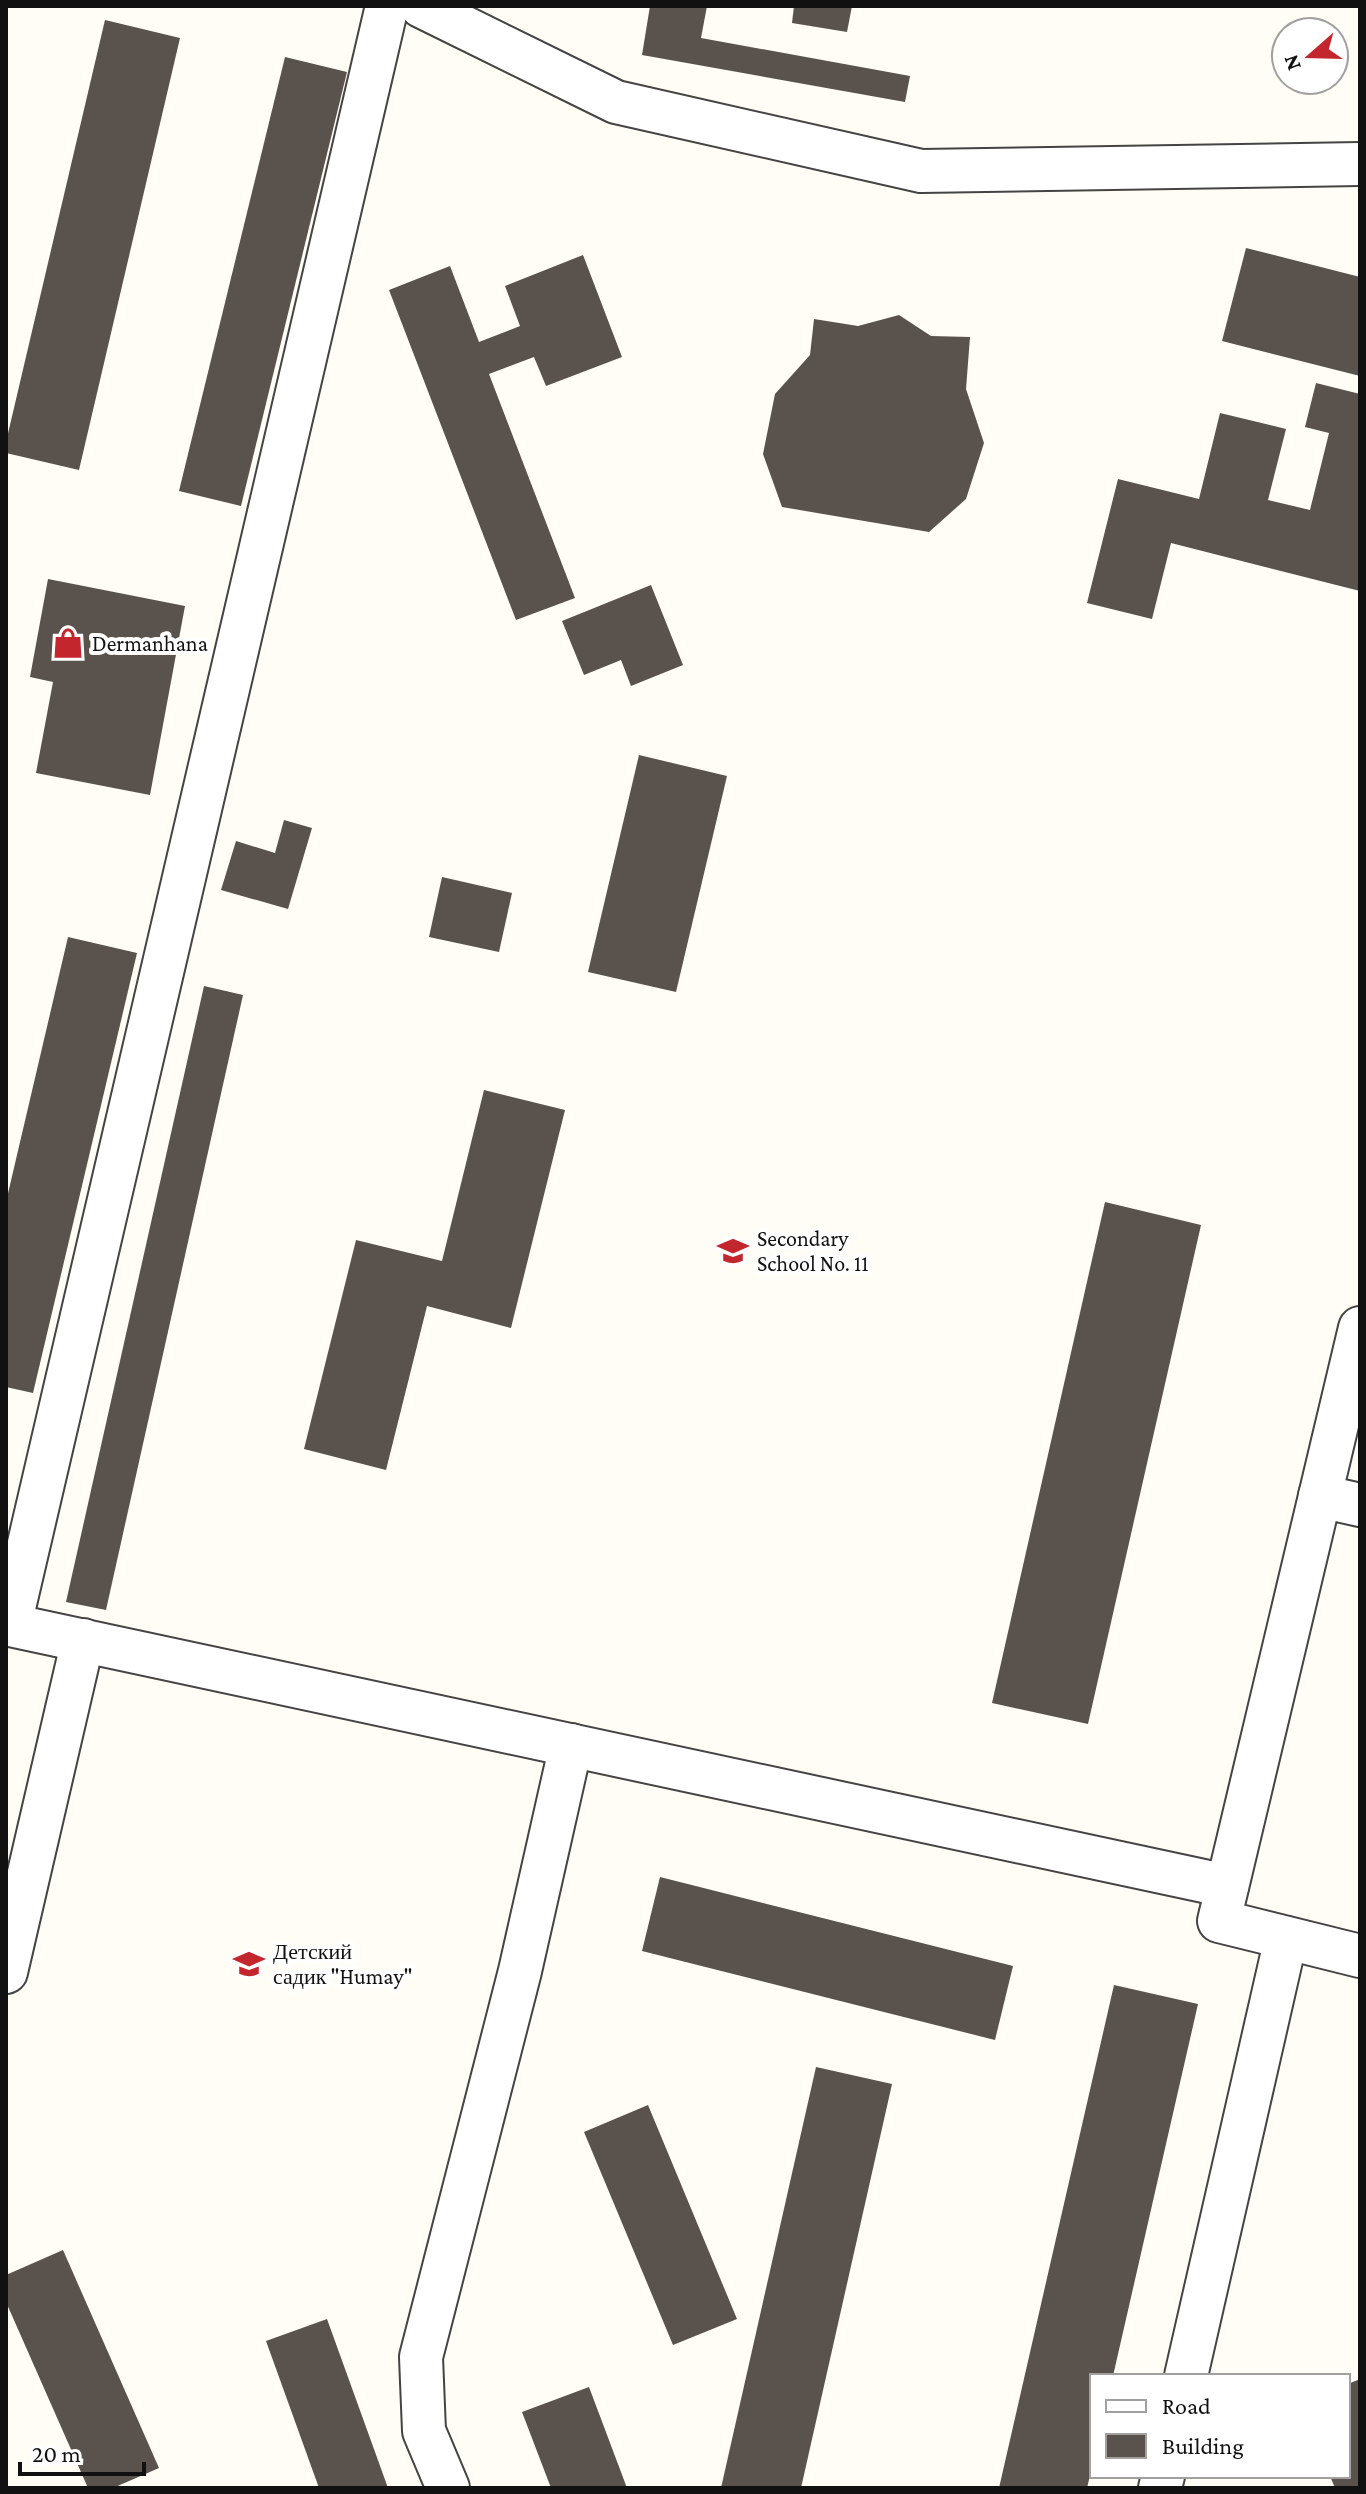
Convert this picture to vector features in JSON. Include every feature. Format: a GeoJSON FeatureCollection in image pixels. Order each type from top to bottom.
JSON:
{"type":"FeatureCollection","features":[{"type":"Feature","properties":{"kind":"street"},"geometry":{"type":"LineString","coordinates":[[387,6],[10,1625],[1227,1886]]}},
{"type":"Feature","properties":{"kind":"street"},"geometry":{"type":"LineString","coordinates":[[421,6],[616,102],[921,171],[1360,164]]}},
{"type":"Feature","properties":{"kind":"street"},"geometry":{"type":"LineString","coordinates":[[1360,1328],[1219,1921],[1360,1956]]}},
{"type":"Feature","properties":{"kind":"street"},"geometry":{"type":"LineString","coordinates":[[1320,1496],[1360,1505]]}},
{"type":"Feature","properties":{"kind":"street"},"geometry":{"type":"LineString","coordinates":[[6,1972],[83,1640]]}},
{"type":"Feature","properties":{"kind":"street"},"geometry":{"type":"LineString","coordinates":[[448,2488],[424,2431],[421,2357],[520,1971],[571,1745]]}},
{"type":"Feature","properties":{"kind":"street"},"geometry":{"type":"LineString","coordinates":[[1186,2374],[1286,1938]]}},
{"type":"Feature","properties":{"kind":"building"},"geometry":{"type":"Polygon","coordinates":[[[650,6],[707,6],[701,38],[910,76],[905,102],[642,55],[650,6]]]}},
{"type":"Feature","properties":{"kind":"building"},"geometry":{"type":"Polygon","coordinates":[[[794,6],[852,6],[847,32],[792,23],[794,6]]]}},
{"type":"Feature","properties":{"kind":"building"},"geometry":{"type":"Polygon","coordinates":[[[105,20],[180,38],[79,470],[6,453],[6,442],[105,20]]]}},
{"type":"Feature","properties":{"kind":"building"},"geometry":{"type":"Polygon","coordinates":[[[285,57],[347,72],[241,506],[179,491],[285,57]]]}},
{"type":"Feature","properties":{"kind":"building"},"geometry":{"type":"Polygon","coordinates":[[[1246,248],[1360,277],[1360,376],[1222,341],[1246,248]]]}},
{"type":"Feature","properties":{"kind":"building"},"geometry":{"type":"Polygon","coordinates":[[[583,255],[622,357],[546,386],[534,357],[489,374],[575,598],[516,620],[389,290],[450,266],[479,342],[520,326],[505,286],[583,255]]]}},
{"type":"Feature","properties":{"kind":"building"},"geometry":{"type":"Polygon","coordinates":[[[899,315],[931,336],[970,337],[966,389],[984,443],[966,499],[929,532],[782,507],[763,454],[775,394],[810,355],[814,319],[858,326],[899,315]]]}},
{"type":"Feature","properties":{"kind":"building"},"geometry":{"type":"Polygon","coordinates":[[[1316,383],[1360,394],[1360,591],[1171,543],[1152,619],[1087,603],[1118,479],[1199,499],[1220,413],[1286,429],[1268,500],[1310,510],[1329,433],[1305,427],[1316,383]]]}},
{"type":"Feature","properties":{"kind":"building"},"geometry":{"type":"Polygon","coordinates":[[[48,579],[185,606],[150,795],[36,773],[53,682],[30,677],[48,579]]]}},
{"type":"Feature","properties":{"kind":"building"},"geometry":{"type":"Polygon","coordinates":[[[651,585],[683,665],[631,686],[621,660],[584,675],[562,621],[651,585]]]}},
{"type":"Feature","properties":{"kind":"building"},"geometry":{"type":"Polygon","coordinates":[[[639,755],[727,776],[676,992],[588,972],[639,755]]]}},
{"type":"Feature","properties":{"kind":"building"},"geometry":{"type":"Polygon","coordinates":[[[284,820],[312,828],[288,909],[221,890],[236,841],[275,853],[284,820]]]}},
{"type":"Feature","properties":{"kind":"building"},"geometry":{"type":"Polygon","coordinates":[[[442,877],[512,893],[499,952],[429,937],[442,877]]]}},
{"type":"Feature","properties":{"kind":"building"},"geometry":{"type":"Polygon","coordinates":[[[68,937],[137,953],[33,1393],[6,1387],[6,1202],[68,937]]]}},
{"type":"Feature","properties":{"kind":"building"},"geometry":{"type":"Polygon","coordinates":[[[204,986],[243,995],[106,1610],[66,1602],[204,986]]]}},
{"type":"Feature","properties":{"kind":"building"},"geometry":{"type":"Polygon","coordinates":[[[484,1090],[565,1110],[511,1328],[427,1306],[386,1470],[304,1449],[356,1240],[442,1261],[484,1090]]]}},
{"type":"Feature","properties":{"kind":"building"},"geometry":{"type":"Polygon","coordinates":[[[1105,1202],[1201,1225],[1088,1724],[992,1703],[1105,1202]]]}},
{"type":"Feature","properties":{"kind":"building"},"geometry":{"type":"Polygon","coordinates":[[[660,1877],[1013,1966],[995,2040],[642,1951],[660,1877]]]}},
{"type":"Feature","properties":{"kind":"building"},"geometry":{"type":"Polygon","coordinates":[[[1114,1985],[1198,2004],[1113,2374],[1090,2374],[1090,2475],[1087,2488],[999,2488],[1114,1985]]]}},
{"type":"Feature","properties":{"kind":"building"},"geometry":{"type":"Polygon","coordinates":[[[816,2067],[892,2084],[801,2488],[721,2488],[816,2067]]]}},
{"type":"Feature","properties":{"kind":"building"},"geometry":{"type":"Polygon","coordinates":[[[648,2105],[737,2319],[673,2345],[584,2132],[648,2105]]]}},
{"type":"Feature","properties":{"kind":"building"},"geometry":{"type":"Polygon","coordinates":[[[63,2250],[159,2468],[113,2488],[88,2488],[6,2302],[6,2275],[63,2250]]]}},
{"type":"Feature","properties":{"kind":"building"},"geometry":{"type":"Polygon","coordinates":[[[327,2319],[388,2488],[319,2488],[266,2341],[327,2319]]]}},
{"type":"Feature","properties":{"kind":"building"},"geometry":{"type":"Polygon","coordinates":[[[1360,2379],[1360,2488],[1335,2488],[1331,2478],[1350,2478],[1350,2383],[1360,2379]]]}},
{"type":"Feature","properties":{"kind":"building"},"geometry":{"type":"Polygon","coordinates":[[[589,2387],[627,2488],[551,2488],[522,2412],[589,2387]]]}},
{"type":"Feature","properties":{"kind":"place","name":"Dermanhana"},"geometry":{"type":"Point","coordinates":[68,643]}},
{"type":"Feature","properties":{"kind":"place","name":"Secondary School No. 11"},"geometry":{"type":"Point","coordinates":[733,1251]}},
{"type":"Feature","properties":{"kind":"place","name":"Детский садик \"Humay\""},"geometry":{"type":"Point","coordinates":[249,1964]}}]}
